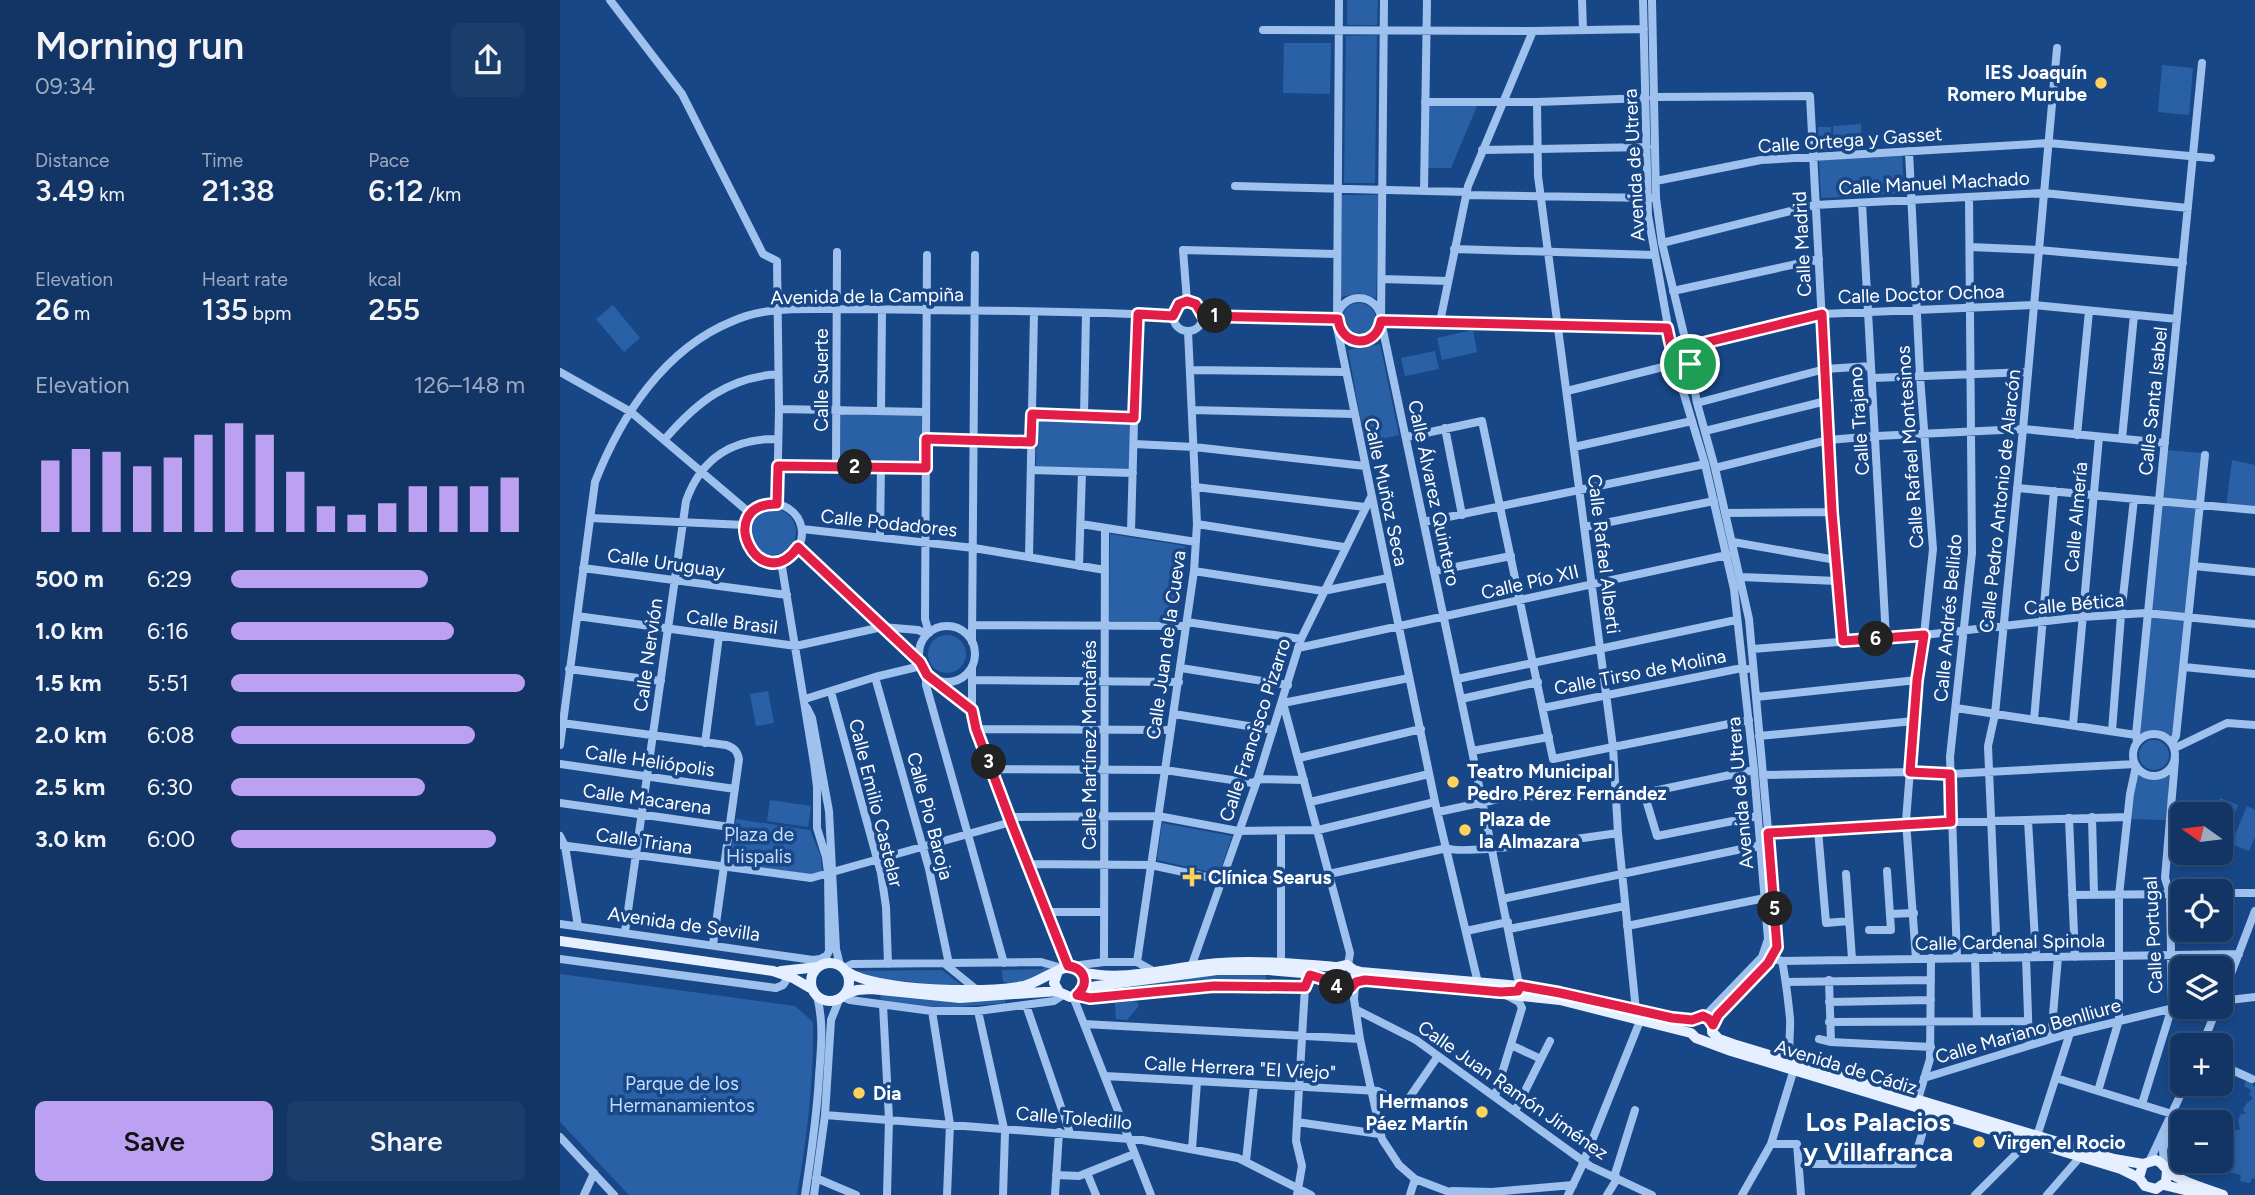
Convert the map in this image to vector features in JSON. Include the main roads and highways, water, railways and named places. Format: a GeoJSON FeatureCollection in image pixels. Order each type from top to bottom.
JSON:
{"type":"FeatureCollection","features":[{"type":"Feature","properties":{"kind":"main road","name":"Avenida de Sevilla"},"geometry":{"type":"LineString","coordinates":[[560,941],[773,971],[789,976],[815,993]]}},
{"type":"Feature","properties":{"kind":"main road"},"geometry":{"type":"LineString","coordinates":[[1691,1033],[1692,1020],[1705,1016],[1712,1029],[1702,1039],[1691,1033],[1638,1016],[1560,993],[1520,986],[1281,962],[1193,965],[1103,977],[1065,968],[1028,985],[977,990],[947,990],[881,983],[864,979],[844,965],[832,963],[820,966],[812,978],[815,993],[827,1001],[871,989],[975,998],[1070,993],[1217,970],[1268,970],[1310,975],[1349,989],[1355,983],[1389,982],[1501,992],[1560,1000],[1638,1016],[1692,1020]]}},
{"type":"Feature","properties":{"kind":"main road"},"geometry":{"type":"LineString","coordinates":[[843,997],[850,984],[844,965]]}},
{"type":"Feature","properties":{"kind":"main road","name":"Avenida de Sevilla"},"geometry":{"type":"LineString","coordinates":[[773,971],[820,966]]}},
{"type":"Feature","properties":{"kind":"main road"},"geometry":{"type":"LineString","coordinates":[[1347,967],[1355,983]]}},
{"type":"Feature","properties":{"kind":"main road"},"geometry":{"type":"LineString","coordinates":[[1337,985],[1333,972],[1347,967]]}},
{"type":"Feature","properties":{"kind":"main road"},"geometry":{"type":"LineString","coordinates":[[1065,968],[1054,980],[1070,993]]}},
{"type":"Feature","properties":{"kind":"main road"},"geometry":{"type":"LineString","coordinates":[[1070,993],[1085,981],[1082,972]]}},
{"type":"Feature","properties":{"kind":"main road","name":"Avenida de Cádiz"},"geometry":{"type":"LineString","coordinates":[[1712,1029],[1726,1042],[1929,1111],[2124,1170],[2142,1186]]}},
{"type":"Feature","properties":{"kind":"main road","name":"Avenida de Cádiz"},"geometry":{"type":"LineString","coordinates":[[1702,1039],[1731,1051],[1792,1064],[1918,1099],[2114,1159],[2147,1162]]}},
{"type":"Feature","properties":{"kind":"main road"},"geometry":{"type":"LineString","coordinates":[[2206,1195],[2142,1186],[2139,1170],[2147,1162],[2158,1161],[2175,1177],[2223,1195]]}},
{"type":"Feature","properties":{"kind":"main road"},"geometry":{"type":"LineString","coordinates":[[2158,1189],[2167,1179],[2166,1168]]}},
{"type":"Feature","properties":{"kind":"place","name":"IES Joaquín Romero Murube"},"geometry":{"type":"Point","coordinates":[2101,83]}},
{"type":"Feature","properties":{"kind":"place","name":"Teatro Municipal Pedro Pérez Fernández"},"geometry":{"type":"Point","coordinates":[1453,782]}},
{"type":"Feature","properties":{"kind":"place","name":"Plaza de la Almazara"},"geometry":{"type":"Point","coordinates":[1465,830]}},
{"type":"Feature","properties":{"kind":"place","name":"Clínica Searus"},"geometry":{"type":"Point","coordinates":[1192,877]}},
{"type":"Feature","properties":{"kind":"place","name":"Dia"},"geometry":{"type":"Point","coordinates":[859,1093]}},
{"type":"Feature","properties":{"kind":"place","name":"Hermanos Páez Martín"},"geometry":{"type":"Point","coordinates":[1482,1112]}},
{"type":"Feature","properties":{"kind":"place","name":"Virgen el Rocio"},"geometry":{"type":"Point","coordinates":[1979,1142]}},
{"type":"Feature","properties":{"kind":"district","name":"Los Palacios y Villafranca"},"geometry":{"type":"Point","coordinates":[1878,1137]}},
{"type":"Feature","properties":{"kind":"park label","name":"Plaza de Hispalis"},"geometry":{"type":"Point","coordinates":[759,845]}},
{"type":"Feature","properties":{"kind":"park label","name":"Parque de los Hermanamientos"},"geometry":{"type":"Point","coordinates":[682,1094]}}]}
